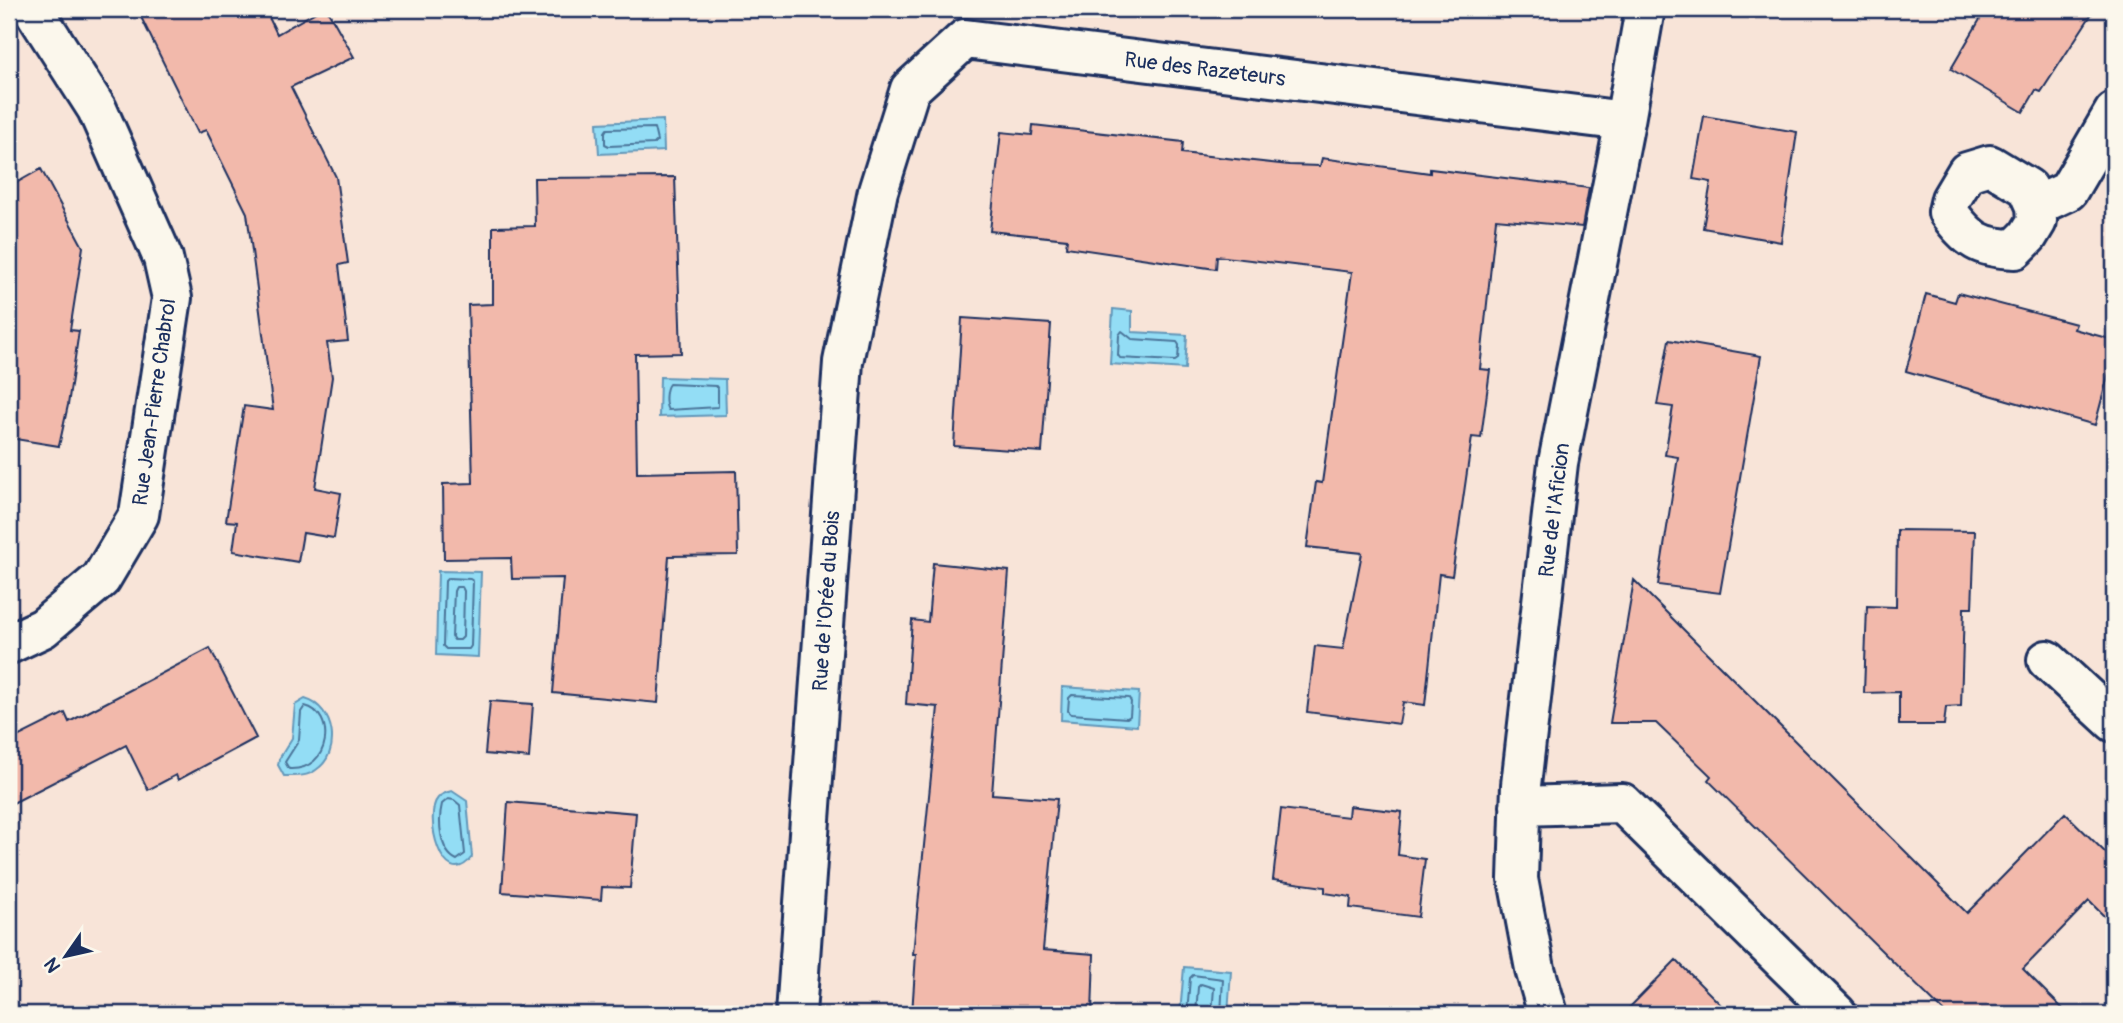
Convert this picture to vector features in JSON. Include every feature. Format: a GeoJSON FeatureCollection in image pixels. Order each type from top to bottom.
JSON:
{"type":"FeatureCollection","features":[{"type":"Feature","properties":{"kind":"street","name":"Rue Jean-Pierre Chabrol"},"geometry":{"type":"LineString","coordinates":[[9,23],[33,9],[97,109],[163,258],[172,298],[139,515],[101,579],[43,628],[9,644]]}},
{"type":"Feature","properties":{"kind":"street","name":"Rue de l'Aficion"},"geometry":{"type":"LineString","coordinates":[[1548,1014],[1535,969],[1518,879],[1520,806],[1558,463],[1645,9]]}},
{"type":"Feature","properties":{"kind":"street","name":"Rue des Razeteurs"},"geometry":{"type":"LineString","coordinates":[[878,191],[910,89],[965,39],[1625,121]]}},
{"type":"Feature","properties":{"kind":"street"},"geometry":{"type":"LineString","coordinates":[[2036,206],[2068,191],[2114,112]]}},
{"type":"Feature","properties":{"kind":"street","name":"Rue de l'Orée du Bois"},"geometry":{"type":"LineString","coordinates":[[796,1014],[843,362],[878,191]]}},
{"type":"Feature","properties":{"kind":"street"},"geometry":{"type":"LineString","coordinates":[[2047,660],[2114,722]]}},
{"type":"Feature","properties":{"kind":"street"},"geometry":{"type":"LineString","coordinates":[[1520,806],[1622,803],[1837,1014]]}},
{"type":"Feature","properties":{"kind":"water"},"geometry":{"type":"Polygon","coordinates":[[[663,120],[664,151],[599,154],[597,123],[663,120]]]}},
{"type":"Feature","properties":{"kind":"water"},"geometry":{"type":"Polygon","coordinates":[[[1113,309],[1132,311],[1132,332],[1187,335],[1185,369],[1110,364],[1113,309]]]}},
{"type":"Feature","properties":{"kind":"water"},"geometry":{"type":"Polygon","coordinates":[[[660,377],[725,379],[726,415],[659,417],[660,377]]]}},
{"type":"Feature","properties":{"kind":"water"},"geometry":{"type":"Polygon","coordinates":[[[438,571],[481,572],[478,657],[436,655],[438,571]]]}},
{"type":"Feature","properties":{"kind":"water"},"geometry":{"type":"Polygon","coordinates":[[[1062,687],[1139,692],[1137,726],[1061,720],[1062,687]]]}},
{"type":"Feature","properties":{"kind":"water"},"geometry":{"type":"Polygon","coordinates":[[[305,699],[323,711],[329,720],[332,742],[329,753],[324,762],[309,774],[284,776],[278,765],[279,759],[292,738],[295,705],[305,699]]]}},
{"type":"Feature","properties":{"kind":"water"},"geometry":{"type":"Polygon","coordinates":[[[452,791],[467,801],[472,857],[461,866],[452,866],[444,859],[434,834],[434,807],[439,797],[452,791]]]}},
{"type":"Feature","properties":{"kind":"water"},"geometry":{"type":"Polygon","coordinates":[[[1184,967],[1231,971],[1228,1014],[1180,1014],[1184,967]]]}},
{"type":"Feature","properties":{"kind":"building"},"geometry":{"type":"Polygon","coordinates":[[[137,9],[265,9],[277,34],[321,9],[327,9],[354,57],[291,87],[336,177],[348,263],[339,265],[348,341],[327,343],[332,377],[315,488],[341,493],[334,538],[303,533],[298,562],[233,551],[237,522],[226,521],[244,406],[273,410],[247,213],[206,130],[198,133],[137,9]]]}},
{"type":"Feature","properties":{"kind":"building"},"geometry":{"type":"Polygon","coordinates":[[[1986,9],[2095,9],[2041,92],[2036,90],[2023,112],[1951,69],[1986,9]]]}},
{"type":"Feature","properties":{"kind":"building"},"geometry":{"type":"Polygon","coordinates":[[[1704,116],[1797,132],[1781,242],[1703,228],[1711,182],[1693,179],[1704,116]]]}},
{"type":"Feature","properties":{"kind":"building"},"geometry":{"type":"Polygon","coordinates":[[[1033,125],[1183,142],[1182,153],[1289,165],[1320,166],[1322,158],[1430,173],[1430,169],[1589,188],[1582,227],[1496,219],[1480,369],[1490,370],[1481,438],[1472,437],[1452,576],[1439,574],[1425,705],[1403,702],[1399,724],[1307,712],[1315,646],[1343,649],[1362,553],[1307,547],[1316,482],[1322,483],[1352,272],[1217,256],[1216,269],[1066,247],[1067,239],[990,231],[1001,132],[1032,135],[1033,125]]]}},
{"type":"Feature","properties":{"kind":"building"},"geometry":{"type":"Polygon","coordinates":[[[41,169],[83,247],[70,330],[79,331],[59,446],[9,438],[9,187],[41,169]]]}},
{"type":"Feature","properties":{"kind":"building"},"geometry":{"type":"Polygon","coordinates":[[[675,177],[681,353],[635,354],[637,473],[736,471],[738,555],[669,556],[658,703],[553,693],[563,578],[512,579],[511,558],[444,559],[443,484],[473,483],[468,305],[493,304],[493,227],[535,226],[534,178],[675,177]]]}},
{"type":"Feature","properties":{"kind":"building"},"geometry":{"type":"Polygon","coordinates":[[[1958,293],[2076,324],[2074,329],[2114,340],[2114,353],[2095,425],[1906,371],[1926,294],[1955,302],[1958,293]]]}},
{"type":"Feature","properties":{"kind":"building"},"geometry":{"type":"Polygon","coordinates":[[[962,318],[1051,324],[1042,452],[954,446],[962,318]]]}},
{"type":"Feature","properties":{"kind":"building"},"geometry":{"type":"Polygon","coordinates":[[[1669,340],[1761,356],[1720,593],[1658,585],[1678,457],[1665,455],[1673,407],[1657,405],[1669,340]]]}},
{"type":"Feature","properties":{"kind":"building"},"geometry":{"type":"Polygon","coordinates":[[[1897,530],[1975,531],[1972,608],[1964,608],[1961,706],[1946,707],[1944,725],[1899,725],[1899,692],[1864,693],[1867,606],[1896,607],[1897,530]]]}},
{"type":"Feature","properties":{"kind":"building"},"geometry":{"type":"Polygon","coordinates":[[[933,563],[1009,571],[992,794],[1057,799],[1043,950],[1094,954],[1092,1014],[912,1014],[916,954],[913,954],[938,707],[906,704],[912,620],[928,622],[933,563]]]}},
{"type":"Feature","properties":{"kind":"building"},"geometry":{"type":"Polygon","coordinates":[[[1634,580],[1967,913],[2065,813],[2114,861],[2114,926],[2089,901],[2023,969],[2068,1014],[1946,1014],[1708,780],[1711,776],[1656,723],[1610,723],[1634,580]]]}},
{"type":"Feature","properties":{"kind":"building"},"geometry":{"type":"Polygon","coordinates":[[[210,648],[256,738],[178,780],[176,775],[148,790],[126,745],[9,805],[9,741],[65,713],[69,722],[210,648]]]}},
{"type":"Feature","properties":{"kind":"building"},"geometry":{"type":"Polygon","coordinates":[[[490,701],[533,704],[529,758],[485,754],[490,701]]]}},
{"type":"Feature","properties":{"kind":"building"},"geometry":{"type":"Polygon","coordinates":[[[508,802],[636,813],[630,888],[602,887],[601,900],[502,892],[508,802]]]}},
{"type":"Feature","properties":{"kind":"building"},"geometry":{"type":"Polygon","coordinates":[[[1349,806],[1402,812],[1398,855],[1425,859],[1418,917],[1350,908],[1351,897],[1325,893],[1325,887],[1273,880],[1281,809],[1348,817],[1349,806]]]}},
{"type":"Feature","properties":{"kind":"building"},"geometry":{"type":"Polygon","coordinates":[[[1676,960],[1730,1014],[1623,1014],[1676,960]]]}}]}
